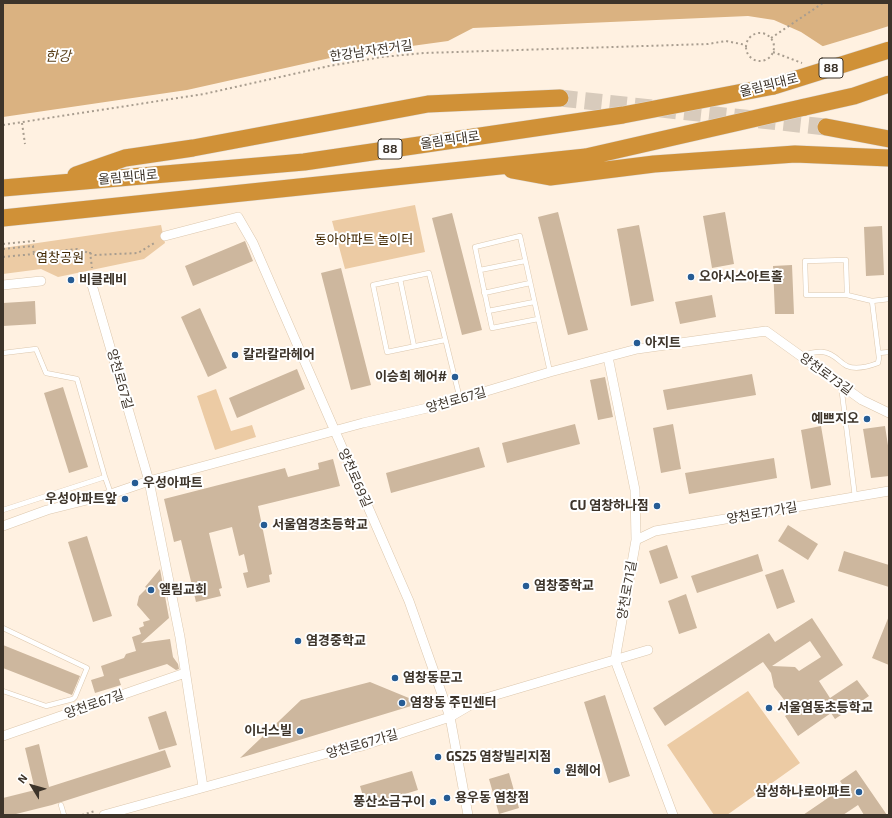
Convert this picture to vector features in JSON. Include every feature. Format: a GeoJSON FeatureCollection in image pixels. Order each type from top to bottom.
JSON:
{"type":"FeatureCollection","features":[{"type":"Feature","properties":{"kind":"highway","name":"올림픽대로"},"geometry":{"type":"LineString","coordinates":[[3,188],[304,162],[623,115],[774,86],[889,50]]}},
{"type":"Feature","properties":{"kind":"highway","name":"올림픽대로"},"geometry":{"type":"LineString","coordinates":[[3,218],[586,157],[854,96],[889,84]]}},
{"type":"Feature","properties":{"kind":"highway"},"geometry":{"type":"LineString","coordinates":[[54,183],[125,158],[193,148],[428,104],[560,98]]}},
{"type":"Feature","properties":{"kind":"highway"},"geometry":{"type":"LineString","coordinates":[[826,127],[889,139]]}},
{"type":"Feature","properties":{"kind":"highway"},"geometry":{"type":"LineString","coordinates":[[494,167],[550,177],[654,164],[795,154],[889,158]]}},
{"type":"Feature","properties":{"kind":"street","name":"양천로69길"},"geometry":{"type":"LineString","coordinates":[[165,236],[238,217],[253,243],[409,601],[450,717],[468,815]]}},
{"type":"Feature","properties":{"kind":"street","name":"양천로67길"},"geometry":{"type":"LineString","coordinates":[[90,278],[149,480],[180,637],[184,673],[203,787]]}},
{"type":"Feature","properties":{"kind":"street"},"geometry":{"type":"LineString","coordinates":[[3,286],[41,281]]}},
{"type":"Feature","properties":{"kind":"street","name":"양천로67길"},"geometry":{"type":"LineString","coordinates":[[3,526],[47,510],[112,494],[149,480],[460,399],[550,372],[637,349],[766,331]]}},
{"type":"Feature","properties":{"kind":"street","name":"양천로73길"},"geometry":{"type":"LineString","coordinates":[[766,331],[862,400],[889,413]]}},
{"type":"Feature","properties":{"kind":"street","name":"양천로71길"},"geometry":{"type":"LineString","coordinates":[[608,357],[635,490],[636,540],[615,660]]}},
{"type":"Feature","properties":{"kind":"street","name":"양천로71가길"},"geometry":{"type":"LineString","coordinates":[[636,540],[655,531],[889,492]]}},
{"type":"Feature","properties":{"kind":"street","name":"양천로67가길"},"geometry":{"type":"LineString","coordinates":[[104,815],[203,787],[362,746],[450,717],[479,700],[648,650]]}},
{"type":"Feature","properties":{"kind":"street"},"geometry":{"type":"LineString","coordinates":[[615,660],[673,815]]}},
{"type":"Feature","properties":{"kind":"street","name":"양천로67길"},"geometry":{"type":"LineString","coordinates":[[3,736],[184,673]]}},
{"type":"Feature","properties":{"kind":"lane"},"geometry":{"type":"LineString","coordinates":[[538,319],[492,328],[475,247],[520,236],[550,372]]}},
{"type":"Feature","properties":{"kind":"lane"},"geometry":{"type":"LineString","coordinates":[[848,295],[846,260],[805,261],[806,295],[848,295],[872,301],[889,299]]}},
{"type":"Feature","properties":{"kind":"lane"},"geometry":{"type":"LineString","coordinates":[[480,270],[525,261]]}},
{"type":"Feature","properties":{"kind":"lane"},"geometry":{"type":"LineString","coordinates":[[445,340],[387,352],[373,285],[429,273],[460,399]]}},
{"type":"Feature","properties":{"kind":"lane"},"geometry":{"type":"LineString","coordinates":[[400,280],[414,346]]}},
{"type":"Feature","properties":{"kind":"lane"},"geometry":{"type":"LineString","coordinates":[[484,293],[530,283]]}},
{"type":"Feature","properties":{"kind":"lane"},"geometry":{"type":"LineString","coordinates":[[800,356],[823,352],[836,357],[848,367],[870,366],[878,363],[879,352],[872,301]]}},
{"type":"Feature","properties":{"kind":"lane"},"geometry":{"type":"LineString","coordinates":[[488,311],[534,302]]}},
{"type":"Feature","properties":{"kind":"lane"},"geometry":{"type":"LineString","coordinates":[[3,353],[36,349],[46,372],[77,379],[105,477],[112,494]]}},
{"type":"Feature","properties":{"kind":"lane"},"geometry":{"type":"LineString","coordinates":[[879,352],[889,352]]}},
{"type":"Feature","properties":{"kind":"lane"},"geometry":{"type":"LineString","coordinates":[[841,385],[855,497]]}},
{"type":"Feature","properties":{"kind":"lane"},"geometry":{"type":"LineString","coordinates":[[3,510],[105,477]]}},
{"type":"Feature","properties":{"kind":"lane"},"geometry":{"type":"LineString","coordinates":[[3,628],[87,668],[75,697],[62,702],[46,706],[3,691]]}},
{"type":"Feature","properties":{"kind":"lane"},"geometry":{"type":"LineString","coordinates":[[62,805],[64,815]]}},
{"type":"Feature","properties":{"kind":"path"},"geometry":{"type":"LineString","coordinates":[[771,38],[824,3]]}},
{"type":"Feature","properties":{"kind":"path"},"geometry":{"type":"LineString","coordinates":[[758,33],[763,33],[771,38],[773,42],[773,52],[764,61],[755,60],[748,55],[746,44],[750,38],[758,33]]}},
{"type":"Feature","properties":{"kind":"path","name":"한강남자전거길"},"geometry":{"type":"LineString","coordinates":[[3,125],[204,94],[329,66],[382,57],[424,53],[708,44],[726,41],[746,44]]}},
{"type":"Feature","properties":{"kind":"path"},"geometry":{"type":"LineString","coordinates":[[773,52],[793,60]]}},
{"type":"Feature","properties":{"kind":"path"},"geometry":{"type":"LineString","coordinates":[[22,123],[25,144]]}},
{"type":"Feature","properties":{"kind":"path"},"geometry":{"type":"LineString","coordinates":[[3,257],[77,249],[90,252],[94,255],[138,253],[165,236]]}},
{"type":"Feature","properties":{"kind":"path"},"geometry":{"type":"LineString","coordinates":[[3,244],[34,241],[34,239]]}},
{"type":"Feature","properties":{"kind":"path"},"geometry":{"type":"LineString","coordinates":[[3,249],[33,246],[34,254]]}},
{"type":"Feature","properties":{"kind":"path"},"geometry":{"type":"LineString","coordinates":[[90,252],[92,268]]}},
{"type":"Feature","properties":{"kind":"green space","name":"동아아파트 놀이터"},"geometry":{"type":"Polygon","coordinates":[[[415,205],[425,252],[345,269],[332,221],[415,205]]]}},
{"type":"Feature","properties":{"kind":"green space","name":"염창공원"},"geometry":{"type":"Polygon","coordinates":[[[161,225],[165,243],[144,259],[58,277],[41,269],[3,274],[3,248],[161,225]]]}},
{"type":"Feature","properties":{"kind":"green space"},"geometry":{"type":"Polygon","coordinates":[[[216,389],[231,431],[252,425],[256,437],[215,450],[197,396],[216,389]]]}},
{"type":"Feature","properties":{"kind":"green space"},"geometry":{"type":"Polygon","coordinates":[[[748,691],[800,763],[727,815],[714,815],[667,745],[748,691]]]}},
{"type":"Feature","properties":{"kind":"water","name":"한강"},"geometry":{"type":"Polygon","coordinates":[[[3,3],[889,3],[889,78],[827,49],[801,32],[774,20],[748,16],[473,28],[448,41],[339,56],[187,90],[3,117],[3,3]]]}},
{"type":"Feature","properties":{"kind":"pier"},"geometry":{"type":"Polygon","coordinates":[[[889,26],[889,80],[820,47],[870,32],[889,26]]]}},
{"type":"Feature","properties":{"kind":"building"},"geometry":{"type":"Polygon","coordinates":[[[558,212],[588,330],[568,335],[538,217],[558,212]]]}},
{"type":"Feature","properties":{"kind":"building"},"geometry":{"type":"Polygon","coordinates":[[[725,212],[734,264],[712,268],[703,216],[725,212]]]}},
{"type":"Feature","properties":{"kind":"building"},"geometry":{"type":"Polygon","coordinates":[[[452,213],[482,330],[462,335],[432,218],[452,213]]]}},
{"type":"Feature","properties":{"kind":"building"},"geometry":{"type":"Polygon","coordinates":[[[639,225],[654,301],[631,306],[617,229],[639,225]]]}},
{"type":"Feature","properties":{"kind":"building"},"geometry":{"type":"Polygon","coordinates":[[[882,226],[884,275],[866,276],[864,227],[882,226]]]}},
{"type":"Feature","properties":{"kind":"building"},"geometry":{"type":"Polygon","coordinates":[[[245,241],[253,261],[193,286],[185,266],[245,241]]]}},
{"type":"Feature","properties":{"kind":"building"},"geometry":{"type":"Polygon","coordinates":[[[792,265],[794,314],[775,314],[773,266],[792,265]]]}},
{"type":"Feature","properties":{"kind":"building"},"geometry":{"type":"Polygon","coordinates":[[[341,268],[371,385],[351,390],[321,273],[341,268]]]}},
{"type":"Feature","properties":{"kind":"building"},"geometry":{"type":"Polygon","coordinates":[[[712,295],[716,317],[680,324],[675,302],[712,295]]]}},
{"type":"Feature","properties":{"kind":"building"},"geometry":{"type":"Polygon","coordinates":[[[35,301],[36,324],[3,326],[3,303],[35,301]]]}},
{"type":"Feature","properties":{"kind":"building"},"geometry":{"type":"Polygon","coordinates":[[[200,308],[227,368],[208,377],[181,317],[200,308]]]}},
{"type":"Feature","properties":{"kind":"building"},"geometry":{"type":"Polygon","coordinates":[[[297,369],[305,389],[237,418],[229,398],[297,369]]]}},
{"type":"Feature","properties":{"kind":"building"},"geometry":{"type":"Polygon","coordinates":[[[752,374],[756,395],[667,410],[663,390],[752,374]]]}},
{"type":"Feature","properties":{"kind":"building"},"geometry":{"type":"Polygon","coordinates":[[[605,377],[613,417],[598,420],[590,380],[605,377]]]}},
{"type":"Feature","properties":{"kind":"building"},"geometry":{"type":"Polygon","coordinates":[[[63,387],[88,467],[69,473],[44,393],[63,387]]]}},
{"type":"Feature","properties":{"kind":"building"},"geometry":{"type":"Polygon","coordinates":[[[575,424],[580,444],[507,463],[502,443],[575,424]]]}},
{"type":"Feature","properties":{"kind":"building"},"geometry":{"type":"Polygon","coordinates":[[[673,424],[681,469],[661,473],[653,428],[673,424]]]}},
{"type":"Feature","properties":{"kind":"building"},"geometry":{"type":"Polygon","coordinates":[[[821,426],[831,485],[811,489],[801,430],[821,426]]]}},
{"type":"Feature","properties":{"kind":"building"},"geometry":{"type":"Polygon","coordinates":[[[885,426],[889,452],[889,476],[871,478],[863,429],[885,426]]]}},
{"type":"Feature","properties":{"kind":"building"},"geometry":{"type":"Polygon","coordinates":[[[479,447],[485,467],[391,493],[386,473],[479,447]]]}},
{"type":"Feature","properties":{"kind":"building"},"geometry":{"type":"Polygon","coordinates":[[[774,458],[777,478],[689,494],[685,473],[774,458]]]}},
{"type":"Feature","properties":{"kind":"building"},"geometry":{"type":"Polygon","coordinates":[[[333,459],[340,486],[258,506],[272,574],[269,575],[270,582],[247,588],[243,573],[248,572],[244,554],[239,556],[232,527],[209,533],[222,588],[219,589],[221,596],[196,602],[181,540],[174,542],[164,499],[285,468],[288,477],[319,469],[318,463],[333,459]]]}},
{"type":"Feature","properties":{"kind":"building"},"geometry":{"type":"Polygon","coordinates":[[[788,525],[818,544],[808,560],[778,541],[788,525]]]}},
{"type":"Feature","properties":{"kind":"building"},"geometry":{"type":"Polygon","coordinates":[[[87,536],[112,616],[93,622],[68,542],[87,536]]]}},
{"type":"Feature","properties":{"kind":"building"},"geometry":{"type":"Polygon","coordinates":[[[667,545],[678,578],[660,584],[649,551],[667,545]]]}},
{"type":"Feature","properties":{"kind":"building"},"geometry":{"type":"Polygon","coordinates":[[[844,551],[889,565],[889,587],[838,571],[844,551]]]}},
{"type":"Feature","properties":{"kind":"building"},"geometry":{"type":"Polygon","coordinates":[[[758,554],[763,571],[697,593],[691,576],[758,554]]]}},
{"type":"Feature","properties":{"kind":"building"},"geometry":{"type":"Polygon","coordinates":[[[160,569],[169,618],[141,643],[170,639],[173,657],[178,664],[179,669],[176,670],[167,664],[119,679],[121,685],[95,693],[91,680],[104,676],[101,666],[124,658],[126,654],[136,651],[132,637],[141,634],[139,628],[144,626],[143,622],[150,620],[137,605],[139,596],[147,588],[145,587],[160,569]]]}},
{"type":"Feature","properties":{"kind":"building"},"geometry":{"type":"Polygon","coordinates":[[[783,569],[795,602],[777,609],[765,575],[783,569]]]}},
{"type":"Feature","properties":{"kind":"building"},"geometry":{"type":"Polygon","coordinates":[[[686,594],[697,628],[679,634],[668,601],[686,594]]]}},
{"type":"Feature","properties":{"kind":"building"},"geometry":{"type":"Polygon","coordinates":[[[889,616],[889,665],[872,658],[889,616]]]}},
{"type":"Feature","properties":{"kind":"building"},"geometry":{"type":"Polygon","coordinates":[[[812,618],[843,665],[819,681],[830,698],[857,680],[869,696],[835,719],[831,713],[798,736],[785,716],[793,711],[774,687],[771,673],[763,662],[665,726],[653,708],[769,633],[775,642],[812,618]],[[810,641],[772,666],[795,667],[799,671],[821,657],[810,641]]]}},
{"type":"Feature","properties":{"kind":"building"},"geometry":{"type":"Polygon","coordinates":[[[3,645],[80,676],[72,695],[3,668],[3,645]]]}},
{"type":"Feature","properties":{"kind":"building","name":"이너스빌"},"geometry":{"type":"Polygon","coordinates":[[[370,682],[421,703],[240,758],[301,700],[370,682]]]}},
{"type":"Feature","properties":{"kind":"building"},"geometry":{"type":"Polygon","coordinates":[[[605,695],[630,776],[609,783],[584,702],[605,695]]]}},
{"type":"Feature","properties":{"kind":"building"},"geometry":{"type":"Polygon","coordinates":[[[166,711],[177,745],[159,750],[148,717],[166,711]]]}},
{"type":"Feature","properties":{"kind":"building"},"geometry":{"type":"Polygon","coordinates":[[[39,744],[49,787],[165,750],[171,767],[52,805],[12,815],[3,815],[3,798],[35,790],[25,748],[39,744]]]}},
{"type":"Feature","properties":{"kind":"building","name":"삼성하나로아파트"},"geometry":{"type":"Polygon","coordinates":[[[856,770],[887,815],[864,815],[858,805],[843,815],[803,815],[844,787],[840,781],[856,770]]]}},
{"type":"Feature","properties":{"kind":"building"},"geometry":{"type":"Polygon","coordinates":[[[412,771],[418,790],[366,806],[360,786],[412,771]]]}},
{"type":"Feature","properties":{"kind":"building"},"geometry":{"type":"Polygon","coordinates":[[[509,773],[519,808],[499,814],[489,779],[509,773]]]}},
{"type":"Feature","properties":{"kind":"tunnel"},"geometry":{"type":"LineString","coordinates":[[560,98],[826,127]]}},
{"type":"Feature","properties":{"kind":"place","name":"오아시스아트홀"},"geometry":{"type":"Point","coordinates":[691,277]}},
{"type":"Feature","properties":{"kind":"place","name":"비클레비"},"geometry":{"type":"Point","coordinates":[71,280]}},
{"type":"Feature","properties":{"kind":"place","name":"아지트"},"geometry":{"type":"Point","coordinates":[637,343]}},
{"type":"Feature","properties":{"kind":"place","name":"칼라칼라헤어"},"geometry":{"type":"Point","coordinates":[235,355]}},
{"type":"Feature","properties":{"kind":"place","name":"이승희 헤어#"},"geometry":{"type":"Point","coordinates":[455,377]}},
{"type":"Feature","properties":{"kind":"place","name":"예쁘지오"},"geometry":{"type":"Point","coordinates":[867,419]}},
{"type":"Feature","properties":{"kind":"place","name":"우성아파트"},"geometry":{"type":"Point","coordinates":[135,483]}},
{"type":"Feature","properties":{"kind":"place","name":"우성아파트앞"},"geometry":{"type":"Point","coordinates":[125,499]}},
{"type":"Feature","properties":{"kind":"place","name":"CU 염창하나점"},"geometry":{"type":"Point","coordinates":[657,506]}},
{"type":"Feature","properties":{"kind":"place","name":"서울염경초등학교"},"geometry":{"type":"Point","coordinates":[264,525]}},
{"type":"Feature","properties":{"kind":"place","name":"염창중학교"},"geometry":{"type":"Point","coordinates":[526,586]}},
{"type":"Feature","properties":{"kind":"place","name":"엘림교회"},"geometry":{"type":"Point","coordinates":[151,590]}},
{"type":"Feature","properties":{"kind":"place","name":"염경중학교"},"geometry":{"type":"Point","coordinates":[298,641]}},
{"type":"Feature","properties":{"kind":"place","name":"염창동문고"},"geometry":{"type":"Point","coordinates":[395,678]}},
{"type":"Feature","properties":{"kind":"place","name":"염창동 주민센터"},"geometry":{"type":"Point","coordinates":[402,703]}},
{"type":"Feature","properties":{"kind":"place","name":"서울염동초등학교"},"geometry":{"type":"Point","coordinates":[769,708]}},
{"type":"Feature","properties":{"kind":"place","name":"이너스빌"},"geometry":{"type":"Point","coordinates":[300,731]}},
{"type":"Feature","properties":{"kind":"place","name":"GS25 염창빌리지점"},"geometry":{"type":"Point","coordinates":[438,757]}},
{"type":"Feature","properties":{"kind":"place","name":"원헤어"},"geometry":{"type":"Point","coordinates":[557,771]}},
{"type":"Feature","properties":{"kind":"place","name":"삼성하나로아파트"},"geometry":{"type":"Point","coordinates":[859,792]}},
{"type":"Feature","properties":{"kind":"place","name":"용우동 염창점"},"geometry":{"type":"Point","coordinates":[447,798]}},
{"type":"Feature","properties":{"kind":"place","name":"풍산소금구이"},"geometry":{"type":"Point","coordinates":[433,802]}}]}
